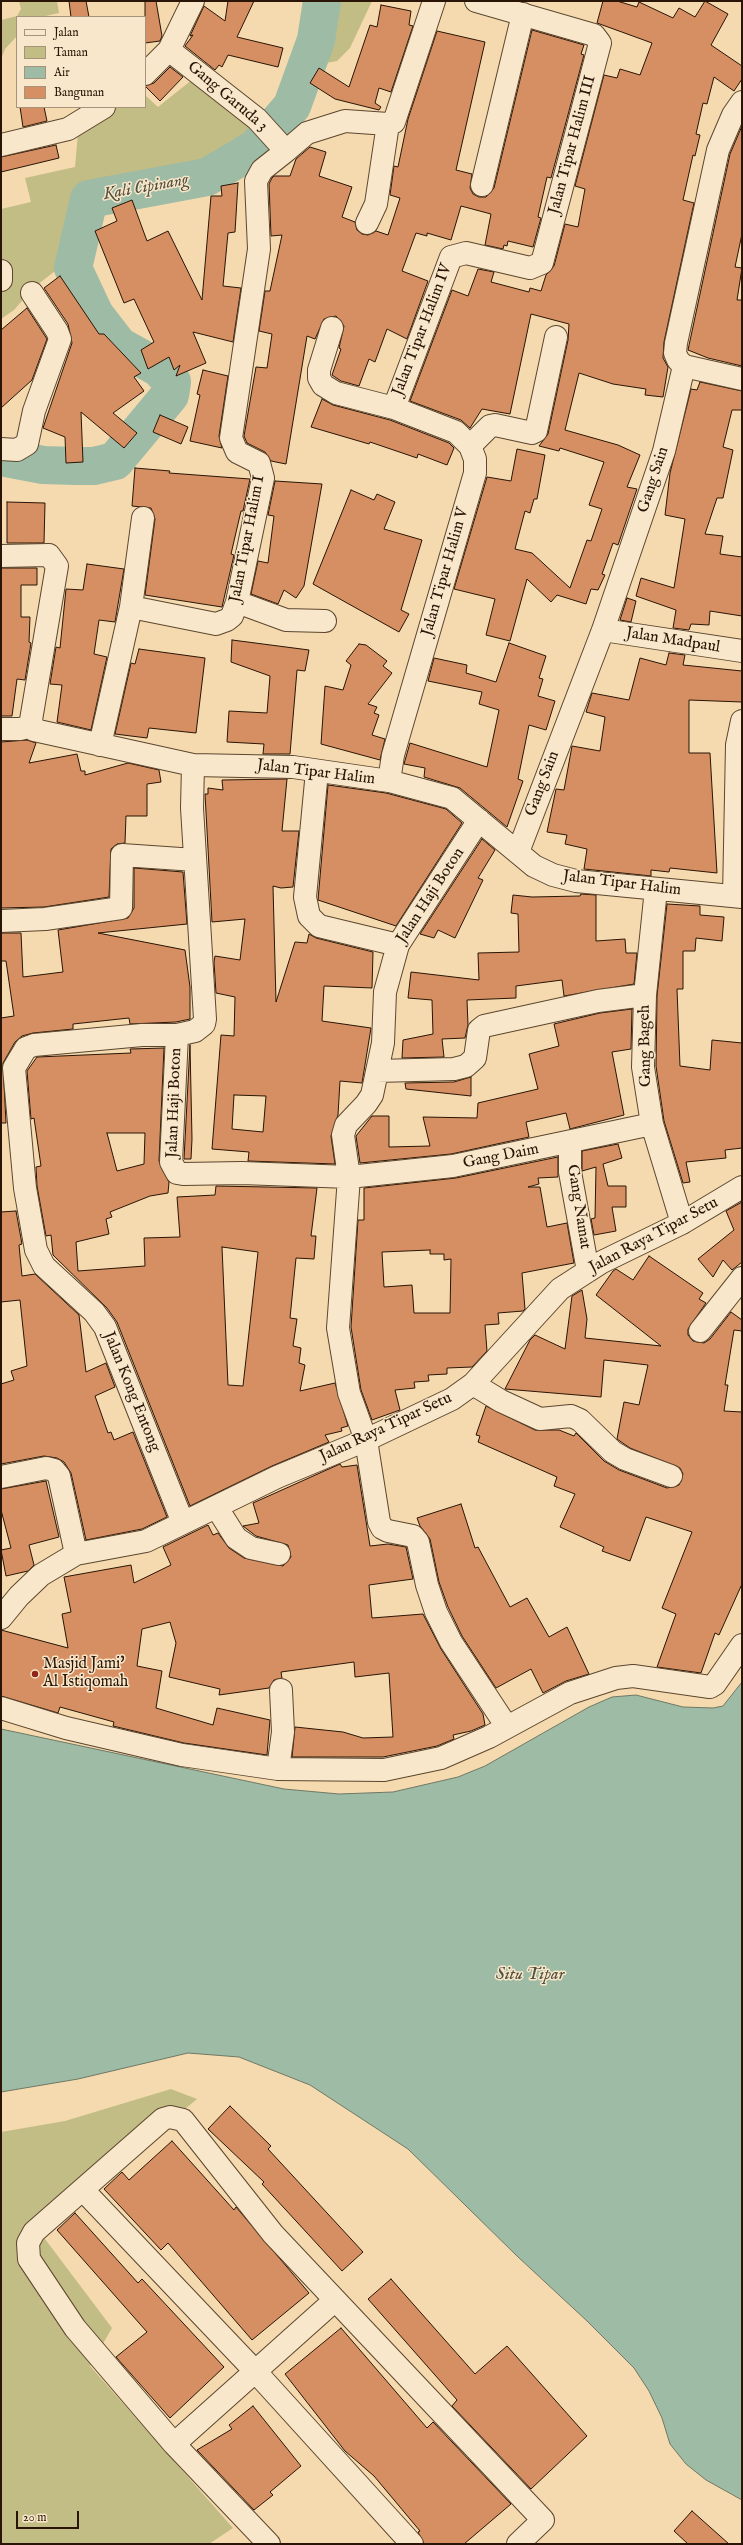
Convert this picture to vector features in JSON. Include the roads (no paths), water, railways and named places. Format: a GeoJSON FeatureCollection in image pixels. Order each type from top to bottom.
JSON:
{"type":"FeatureCollection","features":[{"type":"Feature","properties":{"kind":"street"},"geometry":{"type":"LineString","coordinates":[[146,73],[169,50],[193,1]]}},
{"type":"Feature","properties":{"kind":"street"},"geometry":{"type":"LineString","coordinates":[[367,223],[377,198],[388,124],[394,122],[398,115],[434,1]]}},
{"type":"Feature","properties":{"kind":"street"},"geometry":{"type":"LineString","coordinates":[[476,1],[523,14],[482,184]]}},
{"type":"Feature","properties":{"kind":"street","name":"Jalan Tipar Halim III"},"geometry":{"type":"LineString","coordinates":[[523,14],[594,35],[600,43],[560,192],[545,257]]}},
{"type":"Feature","properties":{"kind":"street","name":"Gang Garuda 3"},"geometry":{"type":"LineString","coordinates":[[169,50],[257,119],[284,148]]}},
{"type":"Feature","properties":{"kind":"street"},"geometry":{"type":"LineString","coordinates":[[742,102],[733,115],[718,150],[675,352],[678,360],[684,366],[742,379]]}},
{"type":"Feature","properties":{"kind":"street"},"geometry":{"type":"LineString","coordinates":[[1,145],[68,128],[102,108]]}},
{"type":"Feature","properties":{"kind":"street","name":"Jalan Tipar Halim I"},"geometry":{"type":"LineString","coordinates":[[131,607],[216,624],[227,620],[232,616],[237,602],[263,478],[259,463],[237,452],[232,438],[259,249],[256,180],[262,170],[284,148],[307,133],[345,121],[388,124]]}},
{"type":"Feature","properties":{"kind":"street","name":"Jalan Tipar Halim IV"},"geometry":{"type":"LineString","coordinates":[[394,408],[451,257],[466,253],[530,268],[542,263],[545,257]]}},
{"type":"Feature","properties":{"kind":"street"},"geometry":{"type":"LineString","coordinates":[[1,271],[1,280]]}},
{"type":"Feature","properties":{"kind":"street"},"geometry":{"type":"LineString","coordinates":[[1,449],[17,450],[27,444],[34,411],[59,335],[32,293]]}},
{"type":"Feature","properties":{"kind":"street"},"geometry":{"type":"LineString","coordinates":[[332,328],[319,370],[319,378],[323,385],[336,393],[394,408],[456,432],[470,446],[490,426],[494,425],[532,433],[536,431],[556,338]]}},
{"type":"Feature","properties":{"kind":"street","name":"Gang Sain"},"geometry":{"type":"LineString","coordinates":[[518,852],[603,630],[664,451],[684,366]]}},
{"type":"Feature","properties":{"kind":"street","name":"Jalan Tipar Halim V"},"geometry":{"type":"LineString","coordinates":[[389,781],[393,756],[475,473],[475,459],[470,446]]}},
{"type":"Feature","properties":{"kind":"street"},"geometry":{"type":"LineString","coordinates":[[100,745],[131,607],[143,518]]}},
{"type":"Feature","properties":{"kind":"street"},"geometry":{"type":"LineString","coordinates":[[1,556],[49,555],[56,562],[57,573],[31,720],[32,726],[20,729],[1,728]]}},
{"type":"Feature","properties":{"kind":"street"},"geometry":{"type":"LineString","coordinates":[[237,602],[286,620],[325,620]]}},
{"type":"Feature","properties":{"kind":"street","name":"Jalan Madpaul"},"geometry":{"type":"LineString","coordinates":[[603,630],[742,651]]}},
{"type":"Feature","properties":{"kind":"street"},"geometry":{"type":"LineString","coordinates":[[738,896],[737,745],[742,721]]}},
{"type":"Feature","properties":{"kind":"street","name":"Jalan Tipar Halim"},"geometry":{"type":"LineString","coordinates":[[32,726],[40,732],[193,765],[259,765],[389,781],[452,798],[534,866],[553,875],[576,881],[738,896]]}},
{"type":"Feature","properties":{"kind":"street"},"geometry":{"type":"LineString","coordinates":[[177,1035],[196,1032],[200,1029],[206,1019],[192,808],[193,765]]}},
{"type":"Feature","properties":{"kind":"street"},"geometry":{"type":"LineString","coordinates":[[317,771],[305,897],[309,916],[319,926],[398,945]]}},
{"type":"Feature","properties":{"kind":"street","name":"Jalan Haji Boton"},"geometry":{"type":"LineString","coordinates":[[479,820],[398,945],[385,992],[383,1043],[372,1095],[366,1104],[346,1125],[343,1135],[349,1177],[338,1328],[349,1393],[366,1440],[377,1514],[382,1528],[413,1536],[418,1542],[427,1585],[439,1618],[462,1660],[507,1727]]}},
{"type":"Feature","properties":{"kind":"street"},"geometry":{"type":"LineString","coordinates":[[1,921],[45,919],[121,908],[122,855],[195,860]]}},
{"type":"Feature","properties":{"kind":"street","name":"Gang Bageh"},"geometry":{"type":"LineString","coordinates":[[656,889],[645,995],[643,1067],[652,1124],[682,1223]]}},
{"type":"Feature","properties":{"kind":"street"},"geometry":{"type":"LineString","coordinates":[[377,1071],[454,1069],[466,1066],[475,1058],[479,1030],[484,1026],[598,1001],[645,995]]}},
{"type":"Feature","properties":{"kind":"street","name":"Jalan Haji Boton"},"geometry":{"type":"LineString","coordinates":[[8,1070],[26,1048],[34,1045],[142,1035],[177,1035],[171,1157],[173,1168],[177,1173],[349,1177]]}},
{"type":"Feature","properties":{"kind":"street","name":"Jalan Kong Entong"},"geometry":{"type":"LineString","coordinates":[[8,1070],[25,1188],[36,1250],[44,1266],[94,1312],[106,1327],[183,1523]]}},
{"type":"Feature","properties":{"kind":"street","name":"Gang Daim"},"geometry":{"type":"LineString","coordinates":[[349,1177],[453,1166],[570,1143],[652,1124]]}},
{"type":"Feature","properties":{"kind":"street","name":"Gang Namat"},"geometry":{"type":"LineString","coordinates":[[570,1143],[570,1172],[588,1271]]}},
{"type":"Feature","properties":{"kind":"street","name":"Jalan Raya Tipar Setu"},"geometry":{"type":"LineString","coordinates":[[1,1618],[19,1596],[41,1575],[76,1554],[146,1541],[217,1508],[277,1477],[433,1410],[473,1384],[560,1289],[602,1262],[682,1223],[742,1187]]}},
{"type":"Feature","properties":{"kind":"street"},"geometry":{"type":"LineString","coordinates":[[700,1331],[742,1278]]}},
{"type":"Feature","properties":{"kind":"street"},"geometry":{"type":"LineString","coordinates":[[473,1384],[501,1401],[540,1419],[571,1416],[580,1420],[613,1452],[625,1459],[671,1476]]}},
{"type":"Feature","properties":{"kind":"street"},"geometry":{"type":"LineString","coordinates":[[1,1477],[46,1468],[54,1470],[59,1476],[76,1554]]}},
{"type":"Feature","properties":{"kind":"street"},"geometry":{"type":"LineString","coordinates":[[217,1508],[236,1538],[251,1548],[279,1554]]}},
{"type":"Feature","properties":{"kind":"street"},"geometry":{"type":"LineString","coordinates":[[1,1708],[66,1728],[182,1755],[278,1769],[384,1770],[441,1758],[507,1727],[570,1693],[616,1678],[633,1676],[710,1687],[715,1684],[742,1645]]}},
{"type":"Feature","properties":{"kind":"street"},"geometry":{"type":"LineString","coordinates":[[278,1769],[283,1732],[281,1690]]}},
{"type":"Feature","properties":{"kind":"street"},"geometry":{"type":"LineString","coordinates":[[269,2544],[174,2444],[75,2328],[29,2259],[28,2243],[34,2232],[163,2119],[178,2118],[183,2120],[272,2234],[543,2520],[518,2544]]}},
{"type":"Feature","properties":{"kind":"street"},"geometry":{"type":"LineString","coordinates":[[83,2190],[254,2370],[412,2544]]}},
{"type":"Feature","properties":{"kind":"street"},"geometry":{"type":"LineString","coordinates":[[174,2444],[254,2370],[334,2301]]}},
{"type":"Feature","properties":{"kind":"water","name":"Situ Tipar"},"geometry":{"type":"Polygon","coordinates":[[[742,1682],[742,2500],[706,2480],[686,2464],[670,2444],[662,2418],[649,2391],[634,2368],[408,2149],[310,2085],[239,2057],[188,2053],[78,2079],[1,2092],[1,1729],[284,1789],[339,1794],[393,1792],[458,1777],[485,1766],[589,1707],[612,1697],[636,1695],[683,1707],[713,1708],[723,1706],[742,1682]]]}},
{"type":"Feature","properties":{"kind":"waterway","name":"Kali Cipinang"},"geometry":{"type":"LineString","coordinates":[[1,457],[43,465],[94,466],[115,461],[170,395],[172,382],[159,368],[119,346],[95,315],[73,268],[89,199],[207,177],[256,148],[292,106],[316,40],[322,1]]}},
{"type":"Feature","properties":{"kind":"place","name":"Masjid Jami' Al Istiqomah"},"geometry":{"type":"Point","coordinates":[35,1674]}}]}
